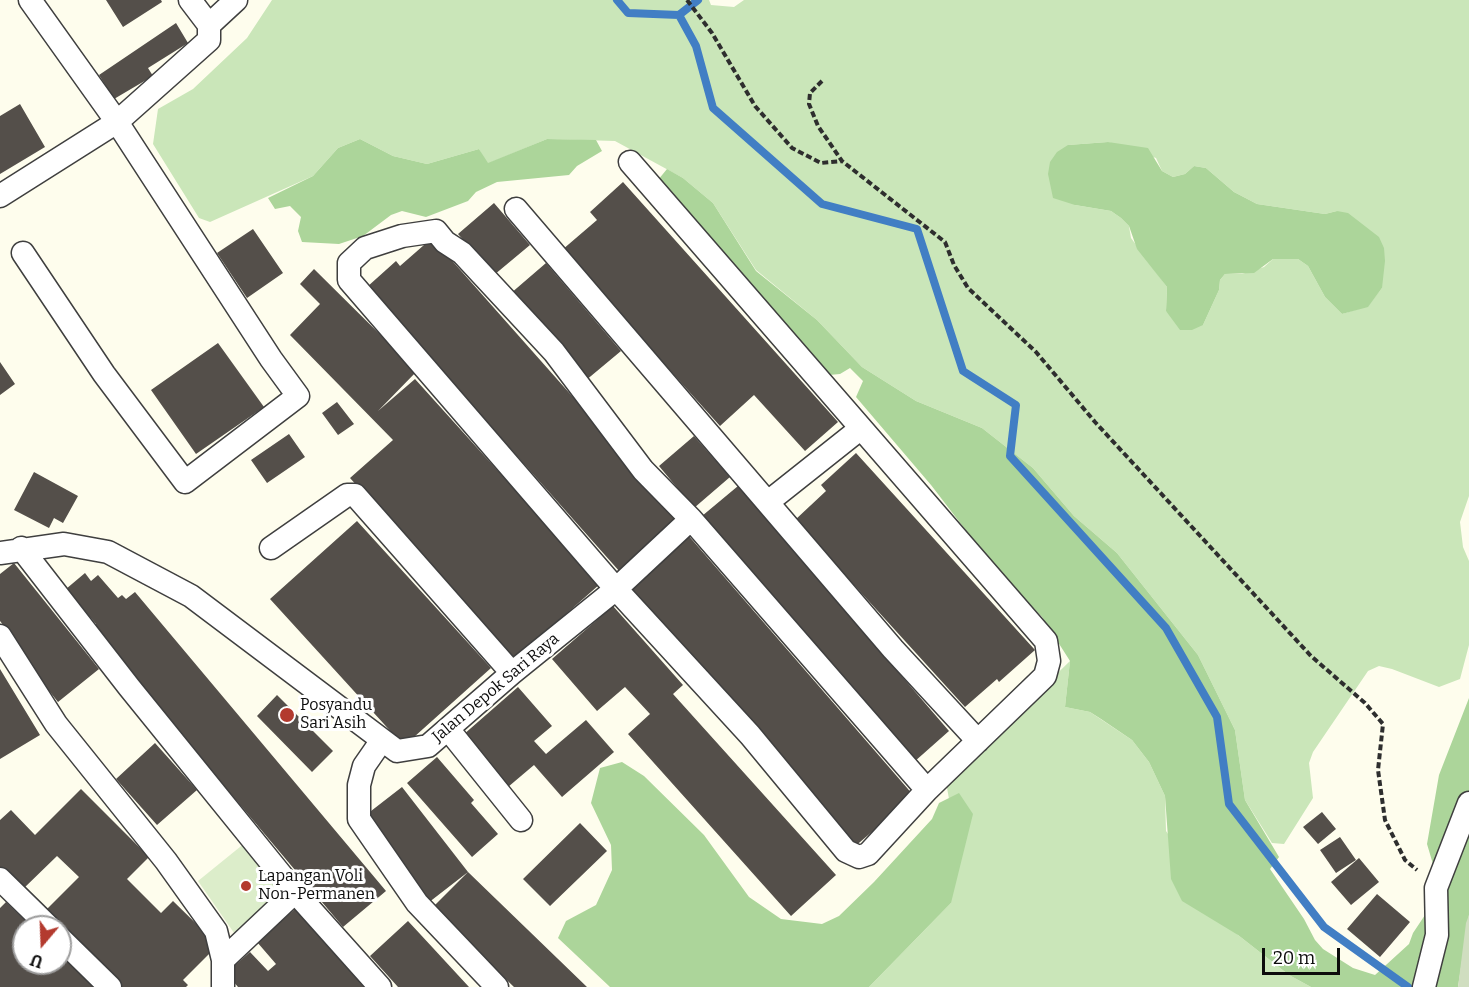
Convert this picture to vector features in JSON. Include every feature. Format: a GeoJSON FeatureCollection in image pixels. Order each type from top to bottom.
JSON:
{"type":"FeatureCollection","features":[{"type":"Feature","properties":{"kind":"street"},"geometry":{"type":"LineString","coordinates":[[23,253],[104,374],[184,482],[298,396],[271,359],[117,122],[30,0]]}},
{"type":"Feature","properties":{"kind":"street"},"geometry":{"type":"LineString","coordinates":[[190,0],[209,33]]}},
{"type":"Feature","properties":{"kind":"street"},"geometry":{"type":"LineString","coordinates":[[0,196],[117,122],[209,33],[236,0]]}},
{"type":"Feature","properties":{"kind":"street"},"geometry":{"type":"LineString","coordinates":[[630,162],[1046,641],[1049,661],[1045,676],[927,790],[868,854],[853,855],[846,851],[750,735],[616,589],[349,280],[349,263],[365,248],[402,236],[436,231],[445,242],[462,253],[554,352],[643,470],[691,519],[927,790]]}},
{"type":"Feature","properties":{"kind":"street"},"geometry":{"type":"LineString","coordinates":[[516,209],[893,649],[978,741]]}},
{"type":"Feature","properties":{"kind":"street"},"geometry":{"type":"LineString","coordinates":[[768,502],[860,429]]}},
{"type":"Feature","properties":{"kind":"street"},"geometry":{"type":"LineString","coordinates":[[271,549],[347,495],[355,495],[512,673]]}},
{"type":"Feature","properties":{"kind":"street","name":"Jalan Depok Sari Raya"},"geometry":{"type":"LineString","coordinates":[[10,550],[64,543],[108,552],[191,596],[397,750],[428,746],[512,673],[616,589],[691,519]]}},
{"type":"Feature","properties":{"kind":"street"},"geometry":{"type":"LineString","coordinates":[[10,550],[129,687],[295,892],[380,987]]}},
{"type":"Feature","properties":{"kind":"street"},"geometry":{"type":"LineString","coordinates":[[0,636],[56,724],[166,861],[216,931],[223,960],[223,987]]}},
{"type":"Feature","properties":{"kind":"street"},"geometry":{"type":"LineString","coordinates":[[448,729],[521,820]]}},
{"type":"Feature","properties":{"kind":"street"},"geometry":{"type":"LineString","coordinates":[[382,740],[364,766],[358,785],[359,819],[417,903],[497,987]]}},
{"type":"Feature","properties":{"kind":"street"},"geometry":{"type":"LineString","coordinates":[[1424,987],[1437,935],[1436,888],[1469,803]]}},
{"type":"Feature","properties":{"kind":"street"},"geometry":{"type":"LineString","coordinates":[[0,879],[37,915]]}},
{"type":"Feature","properties":{"kind":"street"},"geometry":{"type":"LineString","coordinates":[[223,960],[295,892]]}},
{"type":"Feature","properties":{"kind":"street"},"geometry":{"type":"LineString","coordinates":[[72,950],[110,987]]}},
{"type":"Feature","properties":{"kind":"path"},"geometry":{"type":"LineString","coordinates":[[687,1],[694,8],[755,106],[792,148],[821,164],[842,161]]}},
{"type":"Feature","properties":{"kind":"path"},"geometry":{"type":"LineString","coordinates":[[822,81],[810,93],[809,104],[818,126],[842,161],[945,242],[954,265],[968,288],[1036,352],[1095,422],[1311,656],[1365,703],[1383,724],[1378,770],[1384,820],[1405,860],[1436,888]]}},
{"type":"Feature","properties":{"kind":"green space"},"geometry":{"type":"Polygon","coordinates":[[[272,0],[709,0],[711,5],[734,7],[744,0],[1469,0],[1469,496],[1460,522],[1463,547],[1469,561],[1469,645],[1460,679],[1439,687],[1379,666],[1368,671],[1313,752],[1309,763],[1313,798],[1284,844],[1272,843],[1245,800],[1235,730],[1198,655],[1117,553],[1074,516],[1033,468],[982,428],[916,401],[862,367],[817,320],[756,270],[713,203],[683,178],[615,141],[547,139],[487,164],[479,149],[427,164],[393,156],[360,139],[338,148],[313,176],[210,222],[199,218],[153,144],[158,109],[193,89],[247,38],[272,0]],[[1108,142],[1068,145],[1075,205],[1111,211],[1129,226],[1131,238],[1167,287],[1166,311],[1203,325],[1219,290],[1220,280],[1225,274],[1242,274],[1264,267],[1273,259],[1298,259],[1308,266],[1325,297],[1342,314],[1368,306],[1382,288],[1337,211],[1325,214],[1257,204],[1234,192],[1206,168],[1194,166],[1185,174],[1173,177],[1162,171],[1156,158],[1108,142]]]}},
{"type":"Feature","properties":{"kind":"green space"},"geometry":{"type":"Polygon","coordinates":[[[360,139],[393,156],[427,164],[479,149],[488,163],[547,139],[596,140],[602,151],[577,166],[569,175],[497,182],[476,192],[468,201],[426,217],[402,211],[391,215],[363,236],[339,244],[302,242],[298,231],[301,217],[290,206],[275,209],[268,198],[313,176],[338,148],[360,139]]]}},
{"type":"Feature","properties":{"kind":"green space"},"geometry":{"type":"Polygon","coordinates":[[[1108,142],[1148,148],[1162,171],[1173,177],[1185,174],[1194,166],[1206,168],[1234,192],[1257,204],[1325,214],[1337,211],[1348,213],[1379,237],[1384,248],[1382,288],[1368,307],[1342,314],[1325,297],[1308,266],[1298,259],[1273,259],[1254,273],[1225,274],[1220,280],[1219,290],[1203,325],[1192,330],[1180,330],[1166,311],[1167,287],[1137,249],[1129,226],[1111,211],[1075,205],[1053,198],[1048,174],[1050,162],[1057,152],[1068,145],[1108,142]]]}},
{"type":"Feature","properties":{"kind":"green space"},"geometry":{"type":"Polygon","coordinates":[[[667,169],[683,178],[713,203],[756,271],[817,320],[862,367],[916,401],[982,428],[1033,468],[1074,516],[1117,553],[1198,655],[1235,730],[1245,800],[1279,857],[1270,869],[1304,919],[1315,940],[1323,949],[1353,968],[1375,975],[1409,944],[1413,933],[1441,891],[1427,844],[1439,775],[1469,698],[1469,915],[1458,987],[1311,987],[1289,975],[1238,935],[1182,901],[1171,879],[1165,796],[1149,762],[1132,740],[1101,719],[1090,712],[1065,707],[1070,661],[1042,617],[991,563],[931,485],[856,397],[863,381],[850,368],[840,374],[829,375],[658,180],[667,169]]]}},
{"type":"Feature","properties":{"kind":"green space"},"geometry":{"type":"Polygon","coordinates":[[[1070,661],[1065,707],[1090,712],[1132,740],[1149,762],[1165,796],[1166,831],[1238,935],[1289,975],[1311,987],[869,987],[951,903],[949,799],[946,782],[1070,661]]]}},
{"type":"Feature","properties":{"kind":"green space"},"geometry":{"type":"Polygon","coordinates":[[[622,762],[644,776],[704,835],[749,897],[781,919],[822,924],[839,916],[874,882],[932,819],[939,803],[959,793],[973,814],[951,903],[869,987],[610,987],[558,938],[566,921],[596,905],[612,870],[611,845],[591,803],[600,768],[622,762]]]}},
{"type":"Feature","properties":{"kind":"green space","name":"Lapangan Voli Non-Permanen"},"geometry":{"type":"Polygon","coordinates":[[[251,838],[295,892],[241,943],[198,881],[251,838]]]}},
{"type":"Feature","properties":{"kind":"green space"},"geometry":{"type":"Polygon","coordinates":[[[1469,915],[1469,987],[1458,987],[1466,923],[1469,915]]]}},
{"type":"Feature","properties":{"kind":"building"},"geometry":{"type":"Polygon","coordinates":[[[106,0],[161,0],[162,2],[123,27],[106,0]]]}},
{"type":"Feature","properties":{"kind":"building"},"geometry":{"type":"Polygon","coordinates":[[[176,23],[188,43],[148,68],[153,76],[114,99],[99,75],[176,23]]]}},
{"type":"Feature","properties":{"kind":"building"},"geometry":{"type":"Polygon","coordinates":[[[20,104],[45,147],[0,174],[0,116],[20,104]]]}},
{"type":"Feature","properties":{"kind":"building"},"geometry":{"type":"Polygon","coordinates":[[[623,182],[838,422],[805,451],[754,395],[720,426],[562,250],[597,220],[590,212],[623,182]]]}},
{"type":"Feature","properties":{"kind":"building"},"geometry":{"type":"Polygon","coordinates":[[[494,203],[530,245],[494,275],[458,234],[494,203]]]}},
{"type":"Feature","properties":{"kind":"building"},"geometry":{"type":"Polygon","coordinates":[[[253,229],[283,273],[247,298],[217,253],[253,229]]]}},
{"type":"Feature","properties":{"kind":"building"},"geometry":{"type":"Polygon","coordinates":[[[432,238],[681,519],[620,572],[367,287],[396,261],[400,266],[432,238]]]}},
{"type":"Feature","properties":{"kind":"building"},"geometry":{"type":"Polygon","coordinates":[[[546,263],[621,351],[585,381],[510,294],[546,263]]]}},
{"type":"Feature","properties":{"kind":"building"},"geometry":{"type":"Polygon","coordinates":[[[314,269],[417,371],[378,411],[415,379],[600,584],[514,660],[350,478],[393,440],[290,335],[320,304],[300,284],[314,269]]]}},
{"type":"Feature","properties":{"kind":"building"},"geometry":{"type":"Polygon","coordinates":[[[218,343],[264,407],[196,454],[151,390],[218,343]]]}},
{"type":"Feature","properties":{"kind":"building"},"geometry":{"type":"Polygon","coordinates":[[[0,362],[15,384],[0,395],[0,362]]]}},
{"type":"Feature","properties":{"kind":"building"},"geometry":{"type":"Polygon","coordinates":[[[337,402],[354,424],[338,435],[322,413],[337,402]]]}},
{"type":"Feature","properties":{"kind":"building"},"geometry":{"type":"Polygon","coordinates":[[[289,434],[305,457],[267,483],[251,460],[289,434]]]}},
{"type":"Feature","properties":{"kind":"building"},"geometry":{"type":"Polygon","coordinates":[[[694,436],[730,477],[694,508],[659,466],[694,436]]]}},
{"type":"Feature","properties":{"kind":"building"},"geometry":{"type":"Polygon","coordinates":[[[856,453],[1035,650],[999,682],[997,679],[965,707],[795,520],[826,491],[821,485],[856,453]]]}},
{"type":"Feature","properties":{"kind":"building"},"geometry":{"type":"Polygon","coordinates":[[[34,472],[78,496],[63,523],[54,518],[49,528],[14,510],[34,472]]]}},
{"type":"Feature","properties":{"kind":"building"},"geometry":{"type":"Polygon","coordinates":[[[738,486],[949,731],[914,762],[702,516],[738,486]]]}},
{"type":"Feature","properties":{"kind":"building"},"geometry":{"type":"Polygon","coordinates":[[[357,521],[491,668],[404,746],[270,599],[357,521]]]}},
{"type":"Feature","properties":{"kind":"building"},"geometry":{"type":"Polygon","coordinates":[[[688,535],[914,796],[853,848],[628,586],[688,535]]]}},
{"type":"Feature","properties":{"kind":"building"},"geometry":{"type":"Polygon","coordinates":[[[14,563],[99,669],[58,702],[14,647],[18,644],[0,621],[0,574],[14,563]]]}},
{"type":"Feature","properties":{"kind":"building"},"geometry":{"type":"Polygon","coordinates":[[[85,573],[91,581],[98,575],[118,598],[122,595],[126,599],[135,592],[386,891],[343,927],[91,628],[96,624],[66,589],[85,573]]]}},
{"type":"Feature","properties":{"kind":"building"},"geometry":{"type":"Polygon","coordinates":[[[613,606],[683,685],[673,694],[836,875],[791,916],[628,734],[650,714],[625,687],[597,711],[552,659],[613,606]]]}},
{"type":"Feature","properties":{"kind":"building"},"geometry":{"type":"Polygon","coordinates":[[[0,669],[40,735],[0,759],[0,669]]]}},
{"type":"Feature","properties":{"kind":"building"},"geometry":{"type":"Polygon","coordinates":[[[518,687],[552,726],[534,741],[546,754],[586,720],[614,752],[562,797],[534,765],[508,787],[463,735],[518,687]]]}},
{"type":"Feature","properties":{"kind":"building"},"geometry":{"type":"Polygon","coordinates":[[[277,695],[333,751],[312,772],[257,716],[277,695]]]}},
{"type":"Feature","properties":{"kind":"building"},"geometry":{"type":"Polygon","coordinates":[[[155,743],[197,790],[157,825],[116,779],[155,743]]]}},
{"type":"Feature","properties":{"kind":"building"},"geometry":{"type":"Polygon","coordinates":[[[437,757],[474,800],[471,803],[498,834],[472,857],[407,783],[437,757]]]}},
{"type":"Feature","properties":{"kind":"building"},"geometry":{"type":"Polygon","coordinates":[[[402,787],[468,872],[428,903],[362,818],[402,787]]]}},
{"type":"Feature","properties":{"kind":"building"},"geometry":{"type":"Polygon","coordinates":[[[81,789],[149,857],[127,879],[161,913],[173,901],[218,945],[183,980],[188,985],[186,987],[120,987],[72,940],[72,915],[47,915],[44,912],[79,877],[57,856],[22,890],[0,869],[0,820],[11,810],[35,835],[81,789]]]}},
{"type":"Feature","properties":{"kind":"building"},"geometry":{"type":"Polygon","coordinates":[[[1322,812],[1336,829],[1318,844],[1303,827],[1322,812]]]}},
{"type":"Feature","properties":{"kind":"building"},"geometry":{"type":"Polygon","coordinates":[[[580,823],[607,851],[550,906],[523,879],[580,823]]]}},
{"type":"Feature","properties":{"kind":"building"},"geometry":{"type":"Polygon","coordinates":[[[1340,837],[1356,860],[1336,873],[1320,850],[1340,837]]]}},
{"type":"Feature","properties":{"kind":"building"},"geometry":{"type":"Polygon","coordinates":[[[1359,858],[1379,882],[1351,905],[1331,882],[1359,858]]]}},
{"type":"Feature","properties":{"kind":"building"},"geometry":{"type":"Polygon","coordinates":[[[468,872],[587,987],[514,987],[432,908],[468,872]]]}},
{"type":"Feature","properties":{"kind":"building"},"geometry":{"type":"Polygon","coordinates":[[[1377,894],[1410,922],[1380,957],[1347,929],[1377,894]]]}},
{"type":"Feature","properties":{"kind":"building"},"geometry":{"type":"Polygon","coordinates":[[[6,902],[20,915],[12,915],[12,975],[72,975],[72,966],[93,987],[0,987],[0,908],[6,902]]]}},
{"type":"Feature","properties":{"kind":"building"},"geometry":{"type":"Polygon","coordinates":[[[295,909],[364,987],[238,987],[226,973],[250,952],[268,971],[276,964],[257,942],[295,909]]]}},
{"type":"Feature","properties":{"kind":"building"},"geometry":{"type":"Polygon","coordinates":[[[408,921],[469,987],[398,987],[370,956],[408,921]]]}},
{"type":"Feature","properties":{"kind":"waterway"},"geometry":{"type":"LineString","coordinates":[[617,0],[628,13],[679,15],[696,46],[713,108],[822,204],[917,229],[963,371],[1016,405],[1010,456],[1166,628],[1217,717],[1229,804],[1324,927],[1408,987]]}},
{"type":"Feature","properties":{"kind":"waterway"},"geometry":{"type":"LineString","coordinates":[[679,15],[698,0]]}},
{"type":"Feature","properties":{"kind":"place","name":"Posyandu Sari Asih"},"geometry":{"type":"Point","coordinates":[287,715]}},
{"type":"Feature","properties":{"kind":"place","name":"Lapangan Voli Non-Permanen"},"geometry":{"type":"Point","coordinates":[246,886]}}]}
